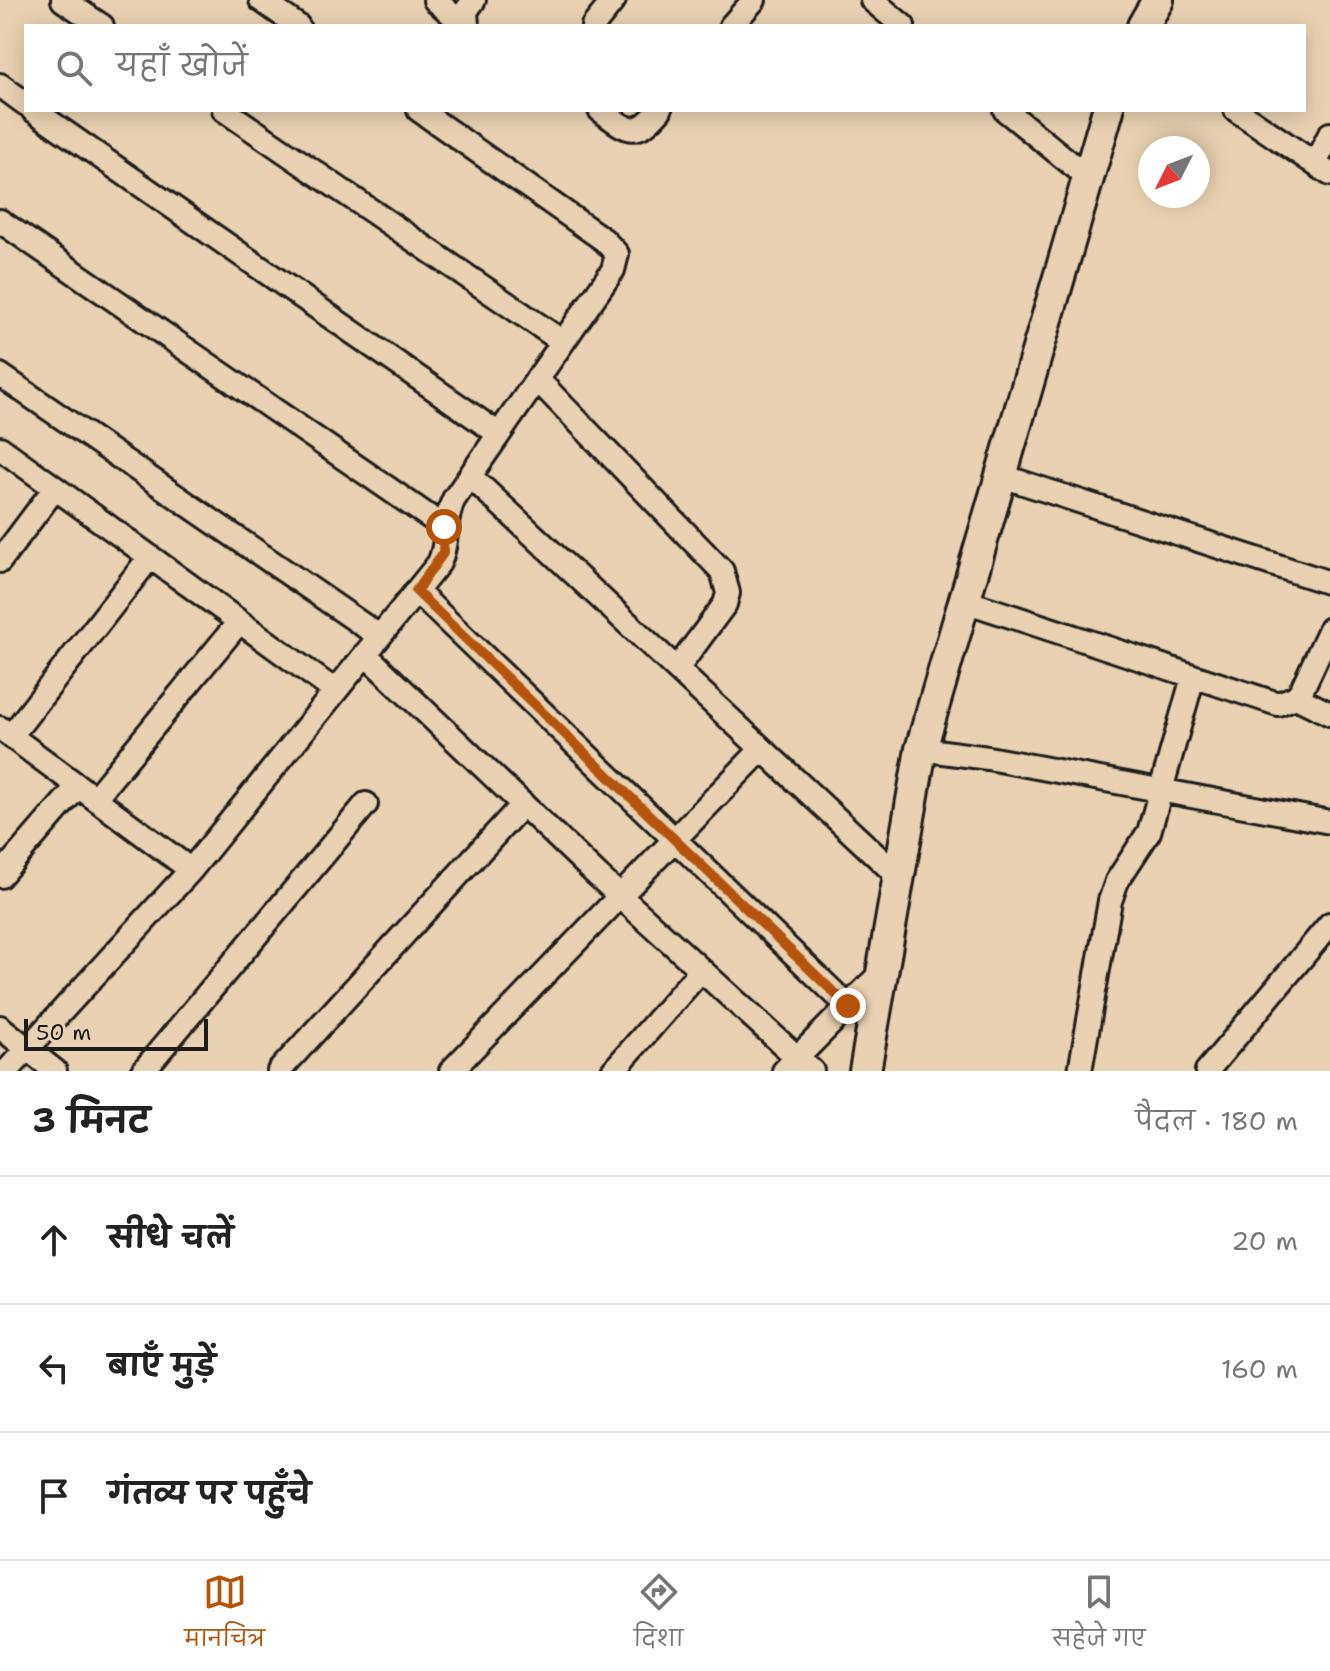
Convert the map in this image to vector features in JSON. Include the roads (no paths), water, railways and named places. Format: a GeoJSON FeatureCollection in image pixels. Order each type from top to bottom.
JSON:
{"type":"FeatureCollection","features":[{"type":"Feature","properties":{"kind":"street"},"geometry":{"type":"LineString","coordinates":[[63,0],[99,24]]}},
{"type":"Feature","properties":{"kind":"street"},"geometry":{"type":"LineString","coordinates":[[261,0],[295,24]]}},
{"type":"Feature","properties":{"kind":"street"},"geometry":{"type":"LineString","coordinates":[[435,0],[464,24]]}},
{"type":"Feature","properties":{"kind":"street"},"geometry":{"type":"LineString","coordinates":[[466,24],[466,11],[474,0]]}},
{"type":"Feature","properties":{"kind":"street"},"geometry":{"type":"LineString","coordinates":[[595,24],[614,0]]}},
{"type":"Feature","properties":{"kind":"street"},"geometry":{"type":"LineString","coordinates":[[733,24],[754,0]]}},
{"type":"Feature","properties":{"kind":"street"},"geometry":{"type":"LineString","coordinates":[[872,0],[901,24]]}},
{"type":"Feature","properties":{"kind":"street"},"geometry":{"type":"LineString","coordinates":[[1144,24],[1158,0]]}},
{"type":"Feature","properties":{"kind":"street"},"geometry":{"type":"LineString","coordinates":[[0,85],[24,103]]}},
{"type":"Feature","properties":{"kind":"street"},"geometry":{"type":"LineString","coordinates":[[36,112],[499,434]]}},
{"type":"Feature","properties":{"kind":"street"},"geometry":{"type":"LineString","coordinates":[[227,112],[563,342]]}},
{"type":"Feature","properties":{"kind":"street"},"geometry":{"type":"LineString","coordinates":[[7,1071],[191,870],[416,591],[443,553],[444,527],[449,509],[613,270],[617,254],[613,248],[422,112]]}},
{"type":"Feature","properties":{"kind":"street"},"geometry":{"type":"LineString","coordinates":[[603,112],[622,127],[635,130],[644,127],[658,112]]}},
{"type":"Feature","properties":{"kind":"street"},"geometry":{"type":"LineString","coordinates":[[1007,112],[1090,179]]}},
{"type":"Feature","properties":{"kind":"street"},"geometry":{"type":"LineString","coordinates":[[865,1071],[921,749],[962,600],[1107,112]]}},
{"type":"Feature","properties":{"kind":"street"},"geometry":{"type":"LineString","coordinates":[[1239,112],[1322,169],[1330,134]]}},
{"type":"Feature","properties":{"kind":"street"},"geometry":{"type":"LineString","coordinates":[[0,221],[444,527]]}},
{"type":"Feature","properties":{"kind":"street"},"geometry":{"type":"LineString","coordinates":[[0,375],[379,636]]}},
{"type":"Feature","properties":{"kind":"street"},"geometry":{"type":"LineString","coordinates":[[537,379],[722,571],[728,593],[721,612],[677,669]]}},
{"type":"Feature","properties":{"kind":"street"},"geometry":{"type":"LineString","coordinates":[[0,448],[335,691]]}},
{"type":"Feature","properties":{"kind":"street"},"geometry":{"type":"LineString","coordinates":[[999,475],[1330,583]]}},
{"type":"Feature","properties":{"kind":"street"},"geometry":{"type":"LineString","coordinates":[[470,476],[898,876]]}},
{"type":"Feature","properties":{"kind":"street"},"geometry":{"type":"LineString","coordinates":[[0,561],[55,488]]}},
{"type":"Feature","properties":{"kind":"street"},"geometry":{"type":"LineString","coordinates":[[150,557],[5,732],[191,870]]}},
{"type":"Feature","properties":{"kind":"street"},"geometry":{"type":"LineString","coordinates":[[416,591],[848,1006]]}},
{"type":"Feature","properties":{"kind":"street"},"geometry":{"type":"LineString","coordinates":[[962,600],[1278,704],[1296,697],[1330,629]]}},
{"type":"Feature","properties":{"kind":"street"},"geometry":{"type":"LineString","coordinates":[[0,876],[87,792],[239,622]]}},
{"type":"Feature","properties":{"kind":"street"},"geometry":{"type":"LineString","coordinates":[[365,654],[701,970],[798,1066],[848,1006],[881,973]]}},
{"type":"Feature","properties":{"kind":"street"},"geometry":{"type":"LineString","coordinates":[[1080,1071],[1110,901],[1117,881],[1149,832],[1193,677]]}},
{"type":"Feature","properties":{"kind":"street"},"geometry":{"type":"LineString","coordinates":[[1296,697],[1330,714]]}},
{"type":"Feature","properties":{"kind":"street"},"geometry":{"type":"LineString","coordinates":[[451,1071],[762,749]]}},
{"type":"Feature","properties":{"kind":"street"},"geometry":{"type":"LineString","coordinates":[[921,749],[1330,822]]}},
{"type":"Feature","properties":{"kind":"street"},"geometry":{"type":"LineString","coordinates":[[143,1071],[366,804]]}},
{"type":"Feature","properties":{"kind":"street"},"geometry":{"type":"LineString","coordinates":[[279,1071],[523,804]]}},
{"type":"Feature","properties":{"kind":"street"},"geometry":{"type":"LineString","coordinates":[[1207,1071],[1330,924]]}},
{"type":"Feature","properties":{"kind":"street"},"geometry":{"type":"LineString","coordinates":[[613,1071],[701,970]]}},
{"type":"Feature","properties":{"kind":"street"},"geometry":{"type":"LineString","coordinates":[[0,1027],[55,1071]]}}]}
